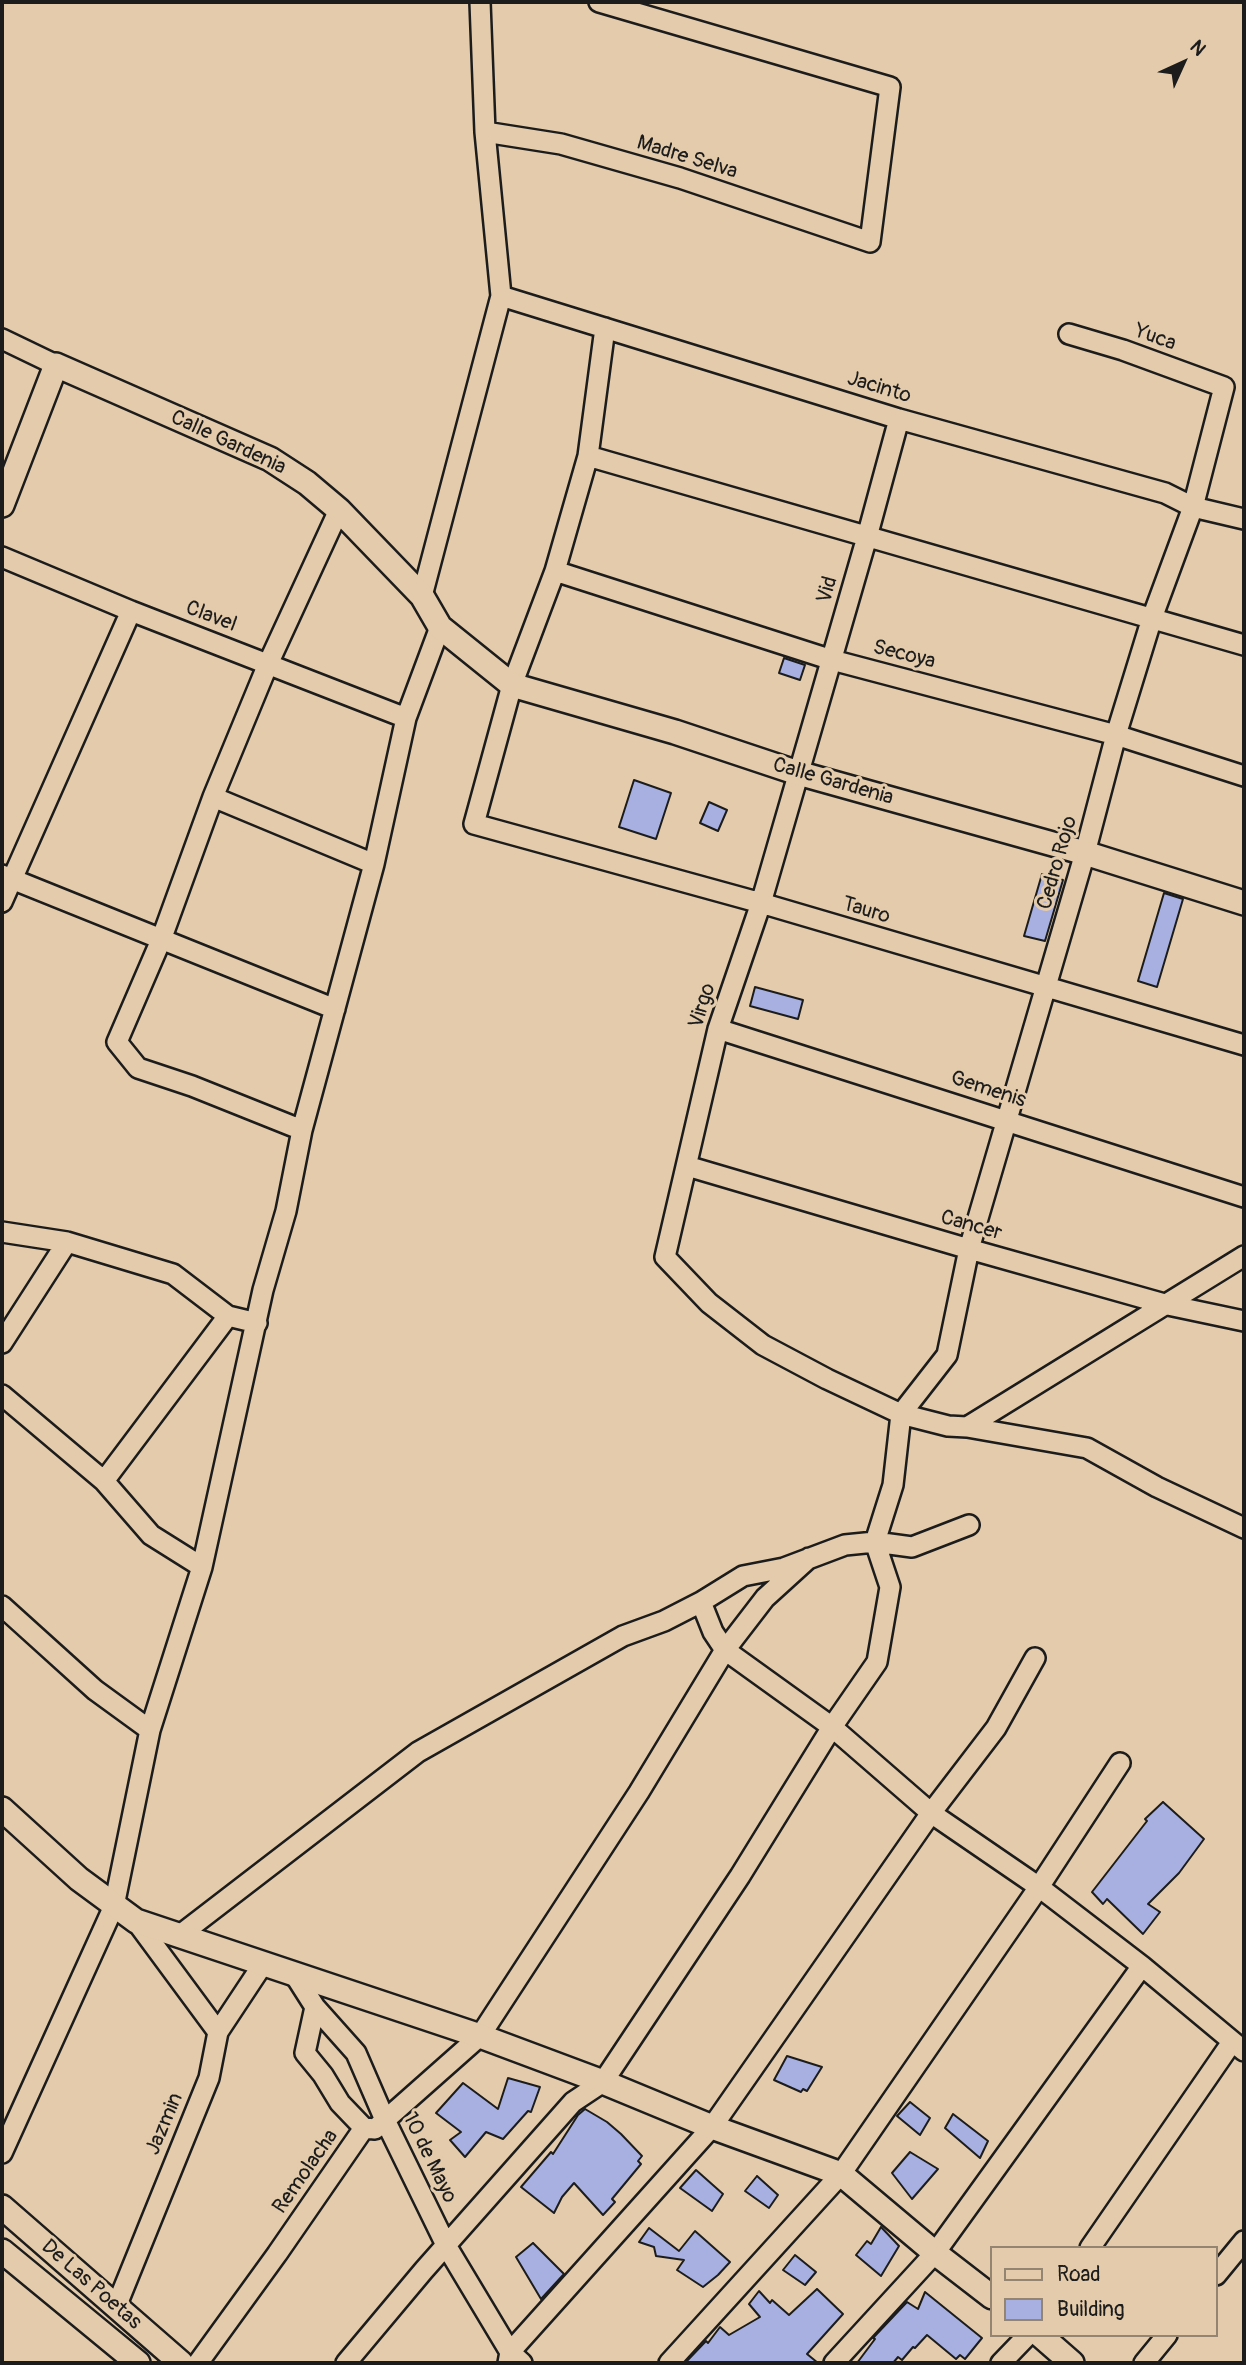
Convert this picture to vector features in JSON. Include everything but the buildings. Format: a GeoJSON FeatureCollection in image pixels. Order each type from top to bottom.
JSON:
{"type":"FeatureCollection","features":[{"type":"Feature","properties":{"kind":"street"},"geometry":{"type":"LineString","coordinates":[[422,596],[501,296],[485,132],[480,2]]}},
{"type":"Feature","properties":{"kind":"street","name":"Madre Selva"},"geometry":{"type":"LineString","coordinates":[[485,132],[561,144],[667,174],[870,242],[890,87],[599,2]]}},
{"type":"Feature","properties":{"kind":"street","name":"Jacinto"},"geometry":{"type":"LineString","coordinates":[[501,296],[899,419],[1165,493],[1193,507],[1244,519]]}},
{"type":"Feature","properties":{"kind":"street"},"geometry":{"type":"LineString","coordinates":[[512,685],[555,571],[588,456],[606,328]]}},
{"type":"Feature","properties":{"kind":"street","name":"Yuca"},"geometry":{"type":"LineString","coordinates":[[1069,334],[1224,387]]}},
{"type":"Feature","properties":{"kind":"street","name":"Calle Gardenia"},"geometry":{"type":"LineString","coordinates":[[2,340],[270,459],[307,483],[339,510],[422,596],[440,627],[512,685],[675,732],[798,773],[1085,853],[1244,903]]}},
{"type":"Feature","properties":{"kind":"street"},"geometry":{"type":"LineString","coordinates":[[2,505],[56,365]]}},
{"type":"Feature","properties":{"kind":"street","name":"Cedro Rojo"},"geometry":{"type":"LineString","coordinates":[[901,1415],[947,1355],[969,1250],[1085,853],[1116,735],[1152,618],[1193,507],[1224,387]]}},
{"type":"Feature","properties":{"kind":"street","name":"Vid"},"geometry":{"type":"LineString","coordinates":[[798,773],[899,419]]}},
{"type":"Feature","properties":{"kind":"street"},"geometry":{"type":"LineString","coordinates":[[588,456],[1244,645]]}},
{"type":"Feature","properties":{"kind":"street"},"geometry":{"type":"LineString","coordinates":[[302,1130],[192,1086],[138,1068],[117,1042],[161,940],[213,797],[268,664],[339,510]]}},
{"type":"Feature","properties":{"kind":"street","name":"Clavel"},"geometry":{"type":"LineString","coordinates":[[2,556],[131,611],[406,718]]}},
{"type":"Feature","properties":{"kind":"street","name":"Secoya"},"geometry":{"type":"LineString","coordinates":[[555,571],[832,660],[1116,735],[1244,776]]}},
{"type":"Feature","properties":{"kind":"street"},"geometry":{"type":"LineString","coordinates":[[2,902],[6,877],[131,611]]}},
{"type":"Feature","properties":{"kind":"street"},"geometry":{"type":"LineString","coordinates":[[2,2153],[114,1906],[150,1730],[202,1567],[263,1290],[286,1211],[302,1130],[374,864],[406,718],[440,627]]}},
{"type":"Feature","properties":{"kind":"street","name":"Tauro"},"geometry":{"type":"LineString","coordinates":[[512,685],[474,824],[761,903],[1244,1045]]}},
{"type":"Feature","properties":{"kind":"street","name":"Virgo"},"geometry":{"type":"LineString","coordinates":[[798,773],[761,903],[718,1029],[665,1257],[709,1303],[763,1345],[901,1415]]}},
{"type":"Feature","properties":{"kind":"street"},"geometry":{"type":"LineString","coordinates":[[213,797],[374,864]]}},
{"type":"Feature","properties":{"kind":"street"},"geometry":{"type":"LineString","coordinates":[[6,877],[335,1009]]}},
{"type":"Feature","properties":{"kind":"street","name":"Gemenis"},"geometry":{"type":"LineString","coordinates":[[718,1029],[1244,1197]]}},
{"type":"Feature","properties":{"kind":"street","name":"Cancer"},"geometry":{"type":"LineString","coordinates":[[687,1166],[969,1250],[1168,1305],[1244,1321]]}},
{"type":"Feature","properties":{"kind":"street"},"geometry":{"type":"LineString","coordinates":[[2,1232],[67,1242],[173,1274],[228,1316],[257,1323]]}},
{"type":"Feature","properties":{"kind":"street"},"geometry":{"type":"LineString","coordinates":[[2,1343],[67,1242]]}},
{"type":"Feature","properties":{"kind":"street"},"geometry":{"type":"LineString","coordinates":[[967,1427],[1244,1256]]}},
{"type":"Feature","properties":{"kind":"street"},"geometry":{"type":"LineString","coordinates":[[104,1481],[228,1316]]}},
{"type":"Feature","properties":{"kind":"street"},"geometry":{"type":"LineString","coordinates":[[2,1395],[104,1481],[151,1535],[202,1567]]}},
{"type":"Feature","properties":{"kind":"street"},"geometry":{"type":"LineString","coordinates":[[346,2363],[424,2270],[447,2248],[573,2102],[603,2082],[740,1876],[832,1727],[877,1662],[890,1587],[875,1542],[893,1485],[901,1415],[948,1426],[1087,1448],[1157,1487],[1244,1528]]}},
{"type":"Feature","properties":{"kind":"street"},"geometry":{"type":"LineString","coordinates":[[180,1935],[418,1752],[623,1636],[664,1621],[743,1576],[783,1569],[845,1545],[875,1542],[912,1546],[969,1525]]}},
{"type":"Feature","properties":{"kind":"street","name":"Remolacha"},"geometry":{"type":"LineString","coordinates":[[198,2363],[364,2128],[374,2129],[480,2036],[639,1792],[726,1650],[765,1598],[809,1558]]}},
{"type":"Feature","properties":{"kind":"street"},"geometry":{"type":"LineString","coordinates":[[701,1602],[713,1632],[726,1650],[832,1727],[931,1813],[1039,1886],[1142,1966],[1238,2046],[1091,2246]]}},
{"type":"Feature","properties":{"kind":"street"},"geometry":{"type":"LineString","coordinates":[[2,1606],[95,1690],[150,1730]]}},
{"type":"Feature","properties":{"kind":"street"},"geometry":{"type":"LineString","coordinates":[[513,2359],[712,2127],[931,1813],[996,1728],[1035,1658]]}},
{"type":"Feature","properties":{"kind":"street"},"geometry":{"type":"LineString","coordinates":[[669,2363],[841,2174],[1120,1763]]}},
{"type":"Feature","properties":{"kind":"street"},"geometry":{"type":"LineString","coordinates":[[2,1810],[79,1879],[136,1920],[480,2036],[712,2127],[841,2174],[990,2295]]}},
{"type":"Feature","properties":{"kind":"street"},"geometry":{"type":"LineString","coordinates":[[136,1920],[218,2032]]}},
{"type":"Feature","properties":{"kind":"street","name":"Jazmin"},"geometry":{"type":"LineString","coordinates":[[116,2307],[209,2078],[218,2032],[263,1964]]}},
{"type":"Feature","properties":{"kind":"street"},"geometry":{"type":"LineString","coordinates":[[834,2363],[935,2253],[1142,1966]]}},
{"type":"Feature","properties":{"kind":"street","name":"10 de Mayo"},"geometry":{"type":"LineString","coordinates":[[294,1974],[315,2007],[356,2053],[447,2248],[513,2359]]}},
{"type":"Feature","properties":{"kind":"street"},"geometry":{"type":"LineString","coordinates":[[315,2007],[306,2053],[340,2103],[364,2128]]}},
{"type":"Feature","properties":{"kind":"street","name":"De Las Poetas"},"geometry":{"type":"LineString","coordinates":[[2,2207],[181,2363]]}},
{"type":"Feature","properties":{"kind":"street"},"geometry":{"type":"LineString","coordinates":[[1218,2273],[1244,2241]]}},
{"type":"Feature","properties":{"kind":"street","name":"De Las Poetas"},"geometry":{"type":"LineString","coordinates":[[2,2251],[138,2363]]}},
{"type":"Feature","properties":{"kind":"street"},"geometry":{"type":"LineString","coordinates":[[1001,2363],[1026,2337]]}},
{"type":"Feature","properties":{"kind":"street"},"geometry":{"type":"LineString","coordinates":[[1042,2337],[1072,2363]]}},
{"type":"Feature","properties":{"kind":"street"},"geometry":{"type":"LineString","coordinates":[[1144,2363],[1165,2337]]}}]}
